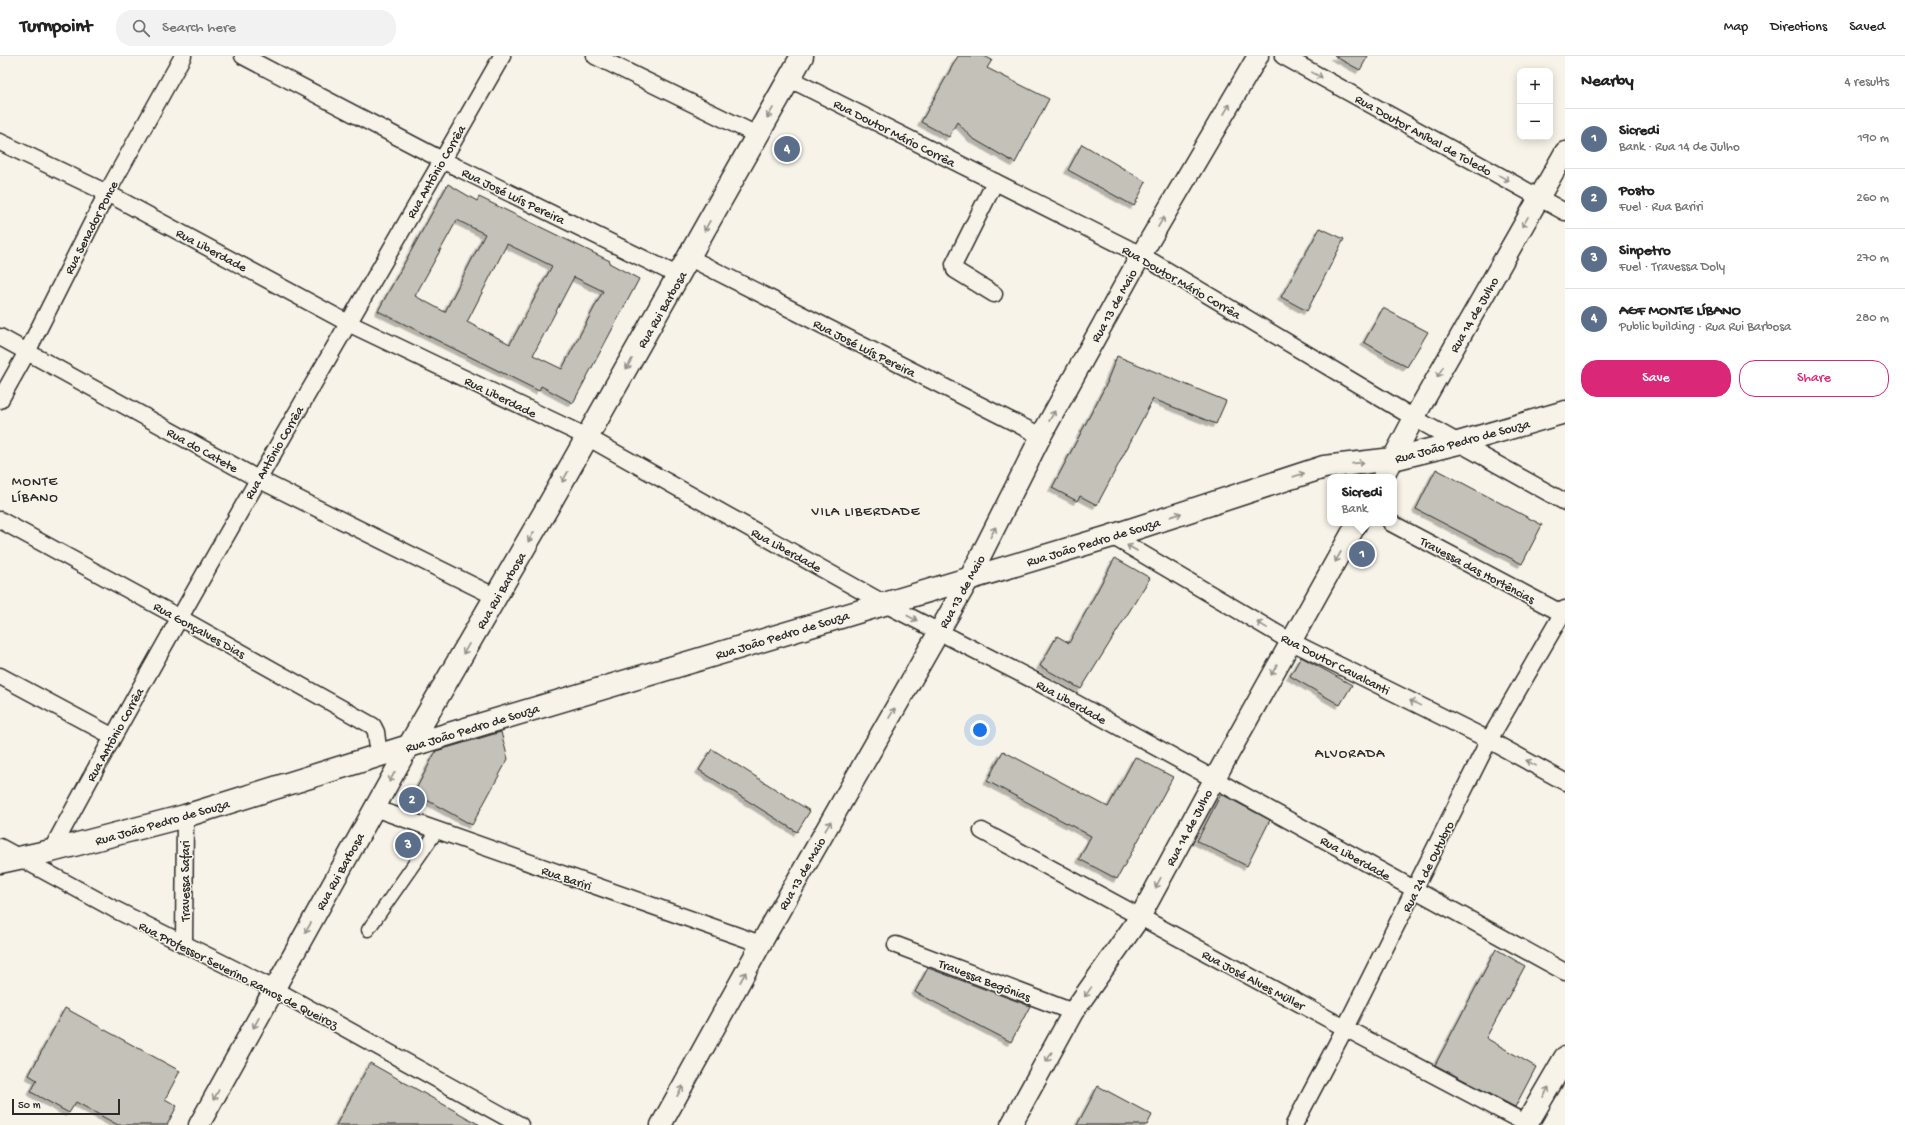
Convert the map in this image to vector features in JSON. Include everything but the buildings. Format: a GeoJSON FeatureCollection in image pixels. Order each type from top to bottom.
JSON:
{"type":"FeatureCollection","features":[{"type":"Feature","properties":{"kind":"main road","name":"Rua Rui Barbosa"},"geometry":{"type":"LineString","coordinates":[[409,746],[496,597],[684,267],[802,56]]}},
{"type":"Feature","properties":{"kind":"main road","name":"Rua João Pedro de Souza"},"geometry":{"type":"LineString","coordinates":[[10,860],[51,851],[185,816],[409,746],[1112,536],[1324,467],[1388,468],[1458,443],[1565,412]]}},
{"type":"Feature","properties":{"kind":"main road"},"geometry":{"type":"LineString","coordinates":[[1526,1125],[1565,1058]]}},
{"type":"Feature","properties":{"kind":"street","name":"Rua Senador Ponce"},"geometry":{"type":"LineString","coordinates":[[0,400],[27,352],[107,193],[183,56]]}},
{"type":"Feature","properties":{"kind":"street","name":"Rua José Luís Pereira"},"geometry":{"type":"LineString","coordinates":[[243,56],[442,160],[684,267],[1041,436]]}},
{"type":"Feature","properties":{"kind":"street","name":"Rua Antônio Corrêa"},"geometry":{"type":"LineString","coordinates":[[51,851],[112,736],[258,479],[502,56]]}},
{"type":"Feature","properties":{"kind":"street"},"geometry":{"type":"LineString","coordinates":[[595,56],[757,135]]}},
{"type":"Feature","properties":{"kind":"street","name":"Rua 13 de Maio"},"geometry":{"type":"LineString","coordinates":[[661,1125],[761,944],[969,579],[1041,436],[1141,255],[1258,56]]}},
{"type":"Feature","properties":{"kind":"street","name":"Rua Doutor Aníbal de Toledo"},"geometry":{"type":"LineString","coordinates":[[1282,56],[1565,212]]}},
{"type":"Feature","properties":{"kind":"street","name":"Rua Doutor Mário Corrêa"},"geometry":{"type":"LineString","coordinates":[[790,79],[1141,255],[1414,418],[1565,502]]}},
{"type":"Feature","properties":{"kind":"street","name":"Rua Liberdade"},"geometry":{"type":"LineString","coordinates":[[0,142],[107,193],[348,323],[587,437],[885,604],[1041,684],[1565,972]]}},
{"type":"Feature","properties":{"kind":"street","name":"Rua 14 de Julho"},"geometry":{"type":"LineString","coordinates":[[1388,468],[1414,418],[1565,152]]}},
{"type":"Feature","properties":{"kind":"street"},"geometry":{"type":"LineString","coordinates":[[994,294],[955,270],[954,264],[996,182]]}},
{"type":"Feature","properties":{"kind":"street","name":"Rua do Catete"},"geometry":{"type":"LineString","coordinates":[[0,337],[258,479],[496,597]]}},
{"type":"Feature","properties":{"kind":"street","name":"Rua Gonçalves Dias"},"geometry":{"type":"LineString","coordinates":[[0,520],[180,618],[373,726],[376,732],[379,756]]}},
{"type":"Feature","properties":{"kind":"street","name":"Rua 14 de Julho"},"geometry":{"type":"LineString","coordinates":[[1011,1125],[1073,1012],[1140,917],[1290,641],[1355,526]]}},
{"type":"Feature","properties":{"kind":"street","name":"Travessa das Hortências"},"geometry":{"type":"LineString","coordinates":[[1397,526],[1564,613]]}},
{"type":"Feature","properties":{"kind":"street","name":"Rua Doutor Cavalcanti"},"geometry":{"type":"LineString","coordinates":[[1112,536],[1290,641],[1490,740],[1565,782]]}},
{"type":"Feature","properties":{"kind":"street","name":"Rua 24 de Outubro"},"geometry":{"type":"LineString","coordinates":[[1294,1125],[1345,1028],[1490,740],[1564,613]]}},
{"type":"Feature","properties":{"kind":"street"},"geometry":{"type":"LineString","coordinates":[[0,676],[112,736]]}},
{"type":"Feature","properties":{"kind":"street","name":"Rua Rui Barbosa"},"geometry":{"type":"LineString","coordinates":[[199,1125],[409,746]]}},
{"type":"Feature","properties":{"kind":"street","name":"Rua Bariri"},"geometry":{"type":"LineString","coordinates":[[374,808],[761,944]]}},
{"type":"Feature","properties":{"kind":"street","name":"Travessa Safari"},"geometry":{"type":"LineString","coordinates":[[184,945],[185,816]]}},
{"type":"Feature","properties":{"kind":"street"},"geometry":{"type":"LineString","coordinates":[[368,930],[437,831]]}},
{"type":"Feature","properties":{"kind":"street","name":"Rua José Alves Müller"},"geometry":{"type":"LineString","coordinates":[[982,831],[1526,1125]]}},
{"type":"Feature","properties":{"kind":"street","name":"Rua Professor Severino Ramos de Queiroz"},"geometry":{"type":"LineString","coordinates":[[0,847],[10,860],[274,989],[520,1125]]}},
{"type":"Feature","properties":{"kind":"street","name":"Travessa Begônias"},"geometry":{"type":"LineString","coordinates":[[896,945],[1073,1012]]}},
{"type":"Feature","properties":{"kind":"place","name":"AGF MONTE LÍBANO"},"geometry":{"type":"Point","coordinates":[787,149]}},
{"type":"Feature","properties":{"kind":"place","name":"Sicredi"},"geometry":{"type":"Point","coordinates":[1362,554]}},
{"type":"Feature","properties":{"kind":"place","name":"Posto"},"geometry":{"type":"Point","coordinates":[412,800]}},
{"type":"Feature","properties":{"kind":"place","name":"Sinpetro"},"geometry":{"type":"Point","coordinates":[408,845]}},
{"type":"Feature","properties":{"kind":"district","name":"MONTE LÍBANO"},"geometry":{"type":"Point","coordinates":[35,488]}},
{"type":"Feature","properties":{"kind":"district","name":"VILA LIBERDADE"},"geometry":{"type":"Point","coordinates":[866,510]}},
{"type":"Feature","properties":{"kind":"district","name":"ALVORADA"},"geometry":{"type":"Point","coordinates":[1350,752]}}]}
